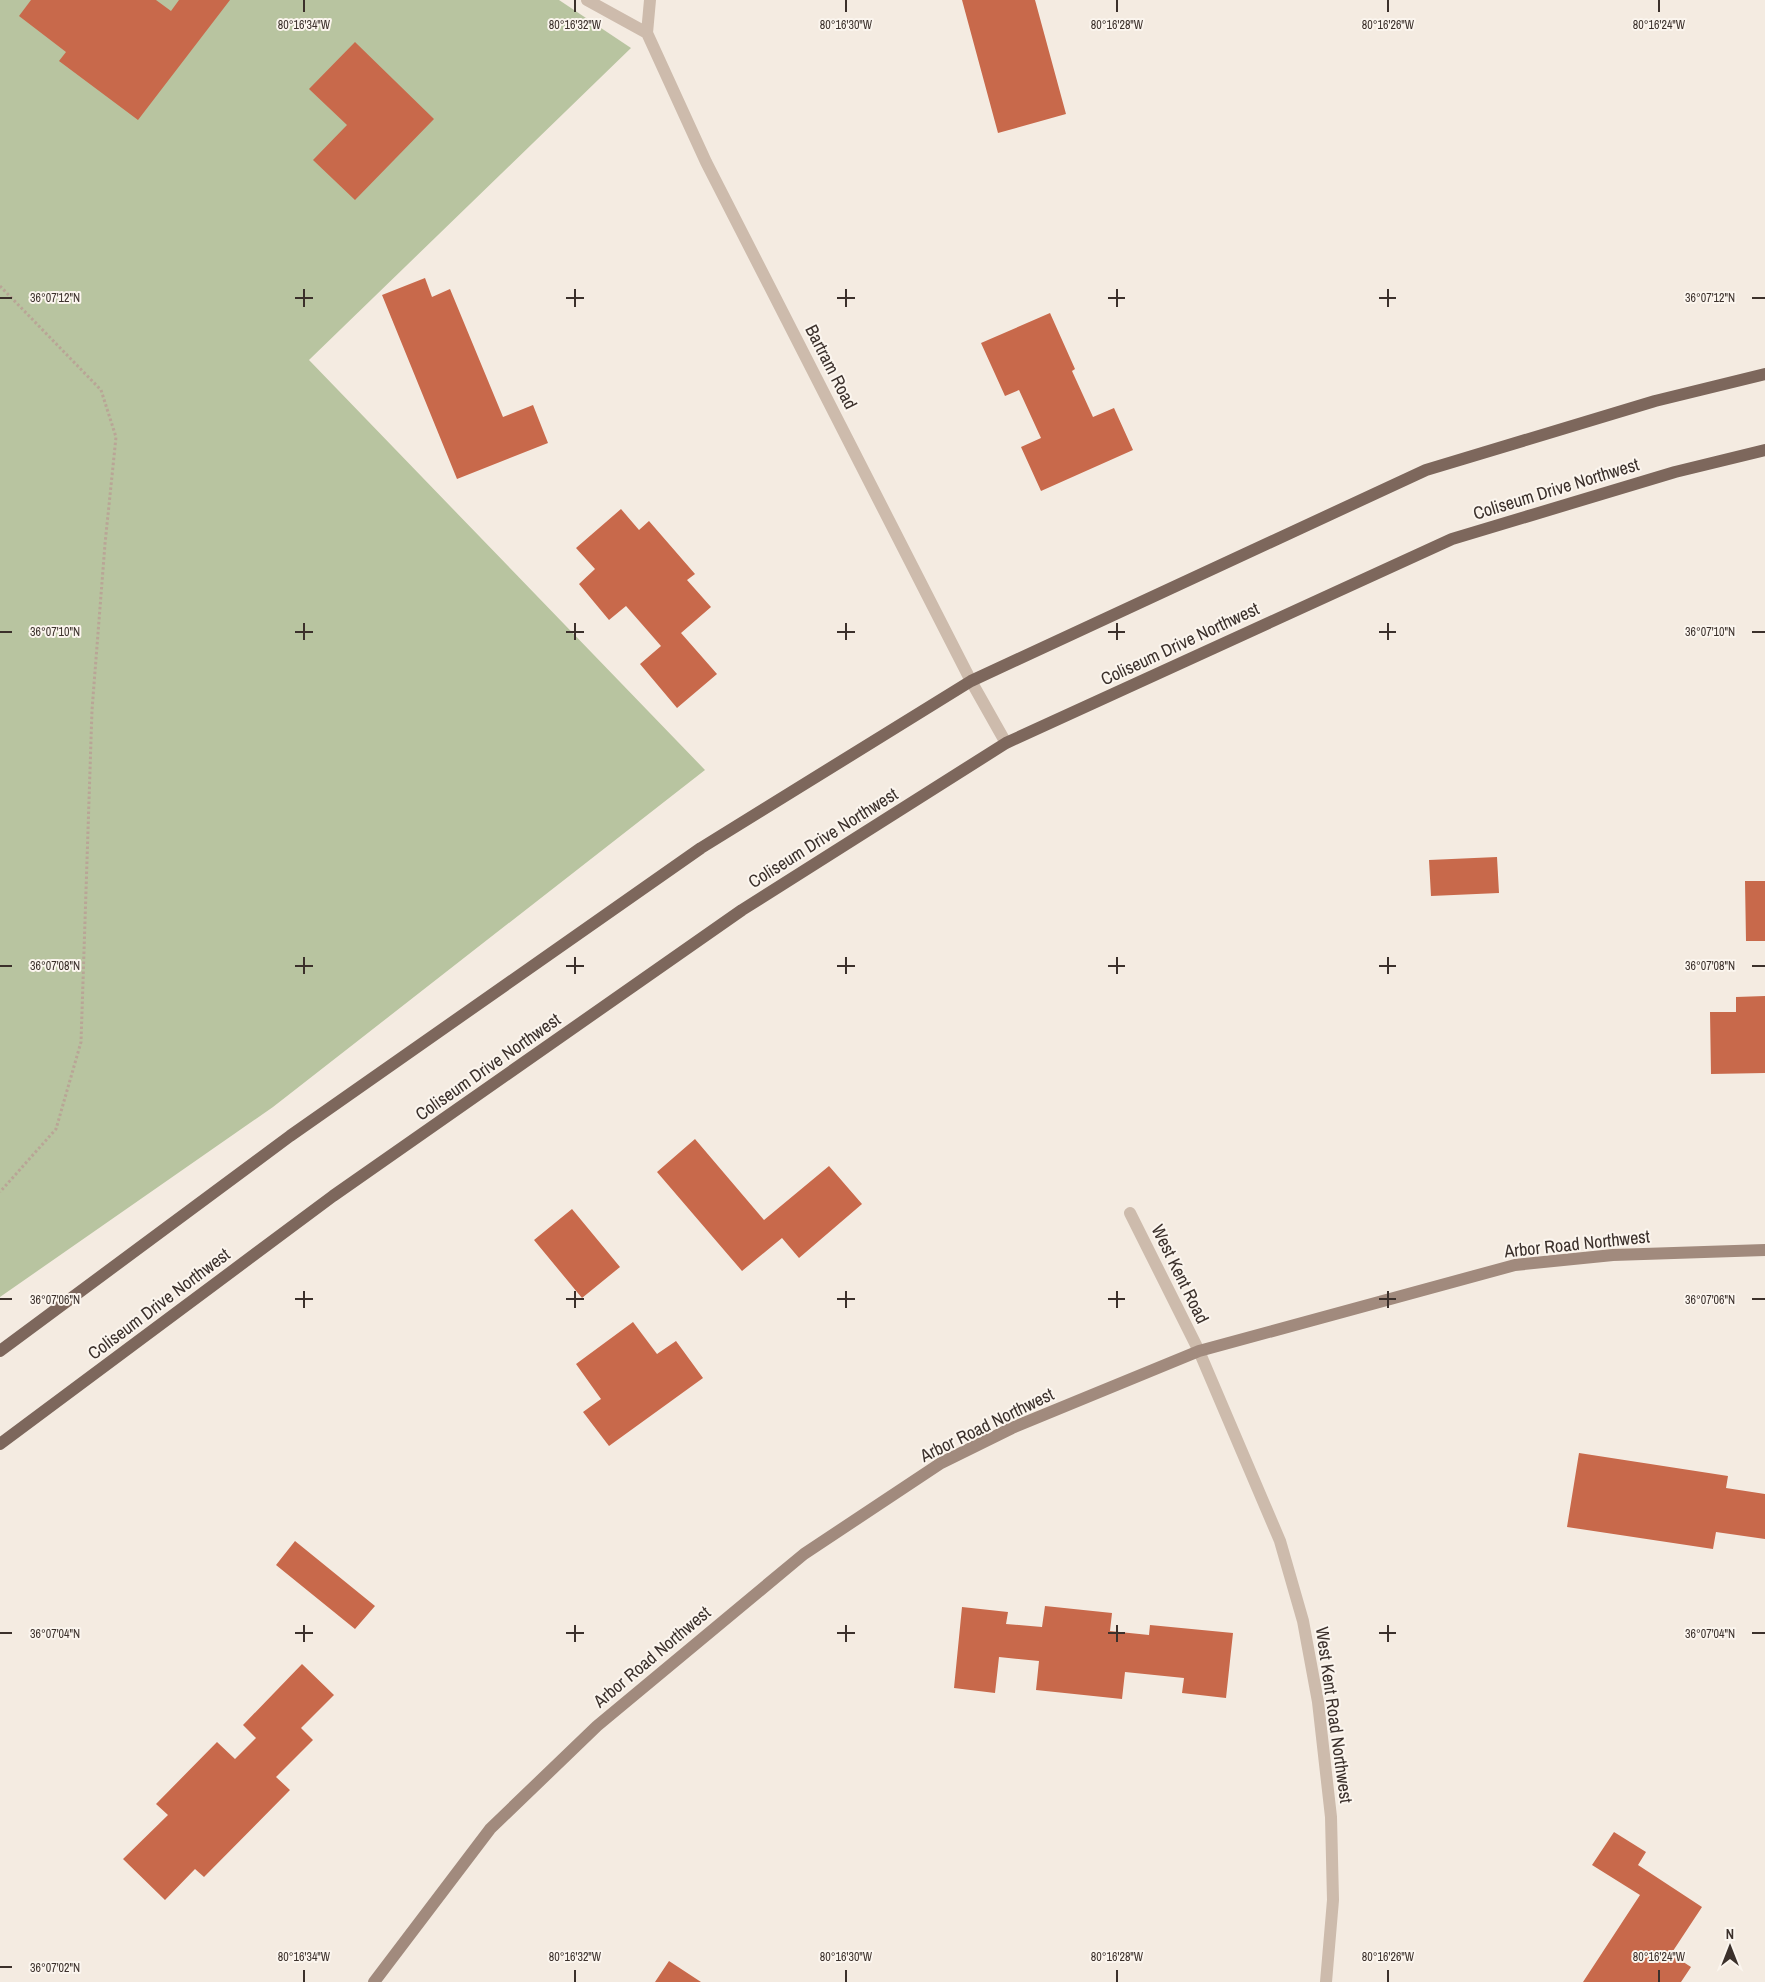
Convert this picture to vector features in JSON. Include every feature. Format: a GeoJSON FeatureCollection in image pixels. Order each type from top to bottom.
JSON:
{"type":"FeatureCollection","features":[{"type":"Feature","properties":{"kind":"main road"},"geometry":{"type":"LineString","coordinates":[[0,1351],[290,1136],[702,848],[971,681],[1426,470],[1655,401],[1765,374]]}},
{"type":"Feature","properties":{"kind":"main road","name":"Coliseum Drive Northwest"},"geometry":{"type":"LineString","coordinates":[[0,1444],[333,1196],[734,916],[1006,743],[1452,539],[1675,472],[1765,450]]}},
{"type":"Feature","properties":{"kind":"street"},"geometry":{"type":"LineString","coordinates":[[587,0],[647,33]]}},
{"type":"Feature","properties":{"kind":"street","name":"Bartram Road"},"geometry":{"type":"LineString","coordinates":[[650,0],[647,33],[706,162],[971,681],[1006,743]]}},
{"type":"Feature","properties":{"kind":"street","name":"West Kent Road"},"geometry":{"type":"LineString","coordinates":[[1130,1212],[1199,1351]]}},
{"type":"Feature","properties":{"kind":"street","name":"Arbor Road Northwest"},"geometry":{"type":"LineString","coordinates":[[374,1982],[490,1829],[597,1726],[804,1554],[941,1463],[1012,1428],[1199,1351],[1515,1265],[1613,1255],[1765,1250]]}},
{"type":"Feature","properties":{"kind":"street","name":"West Kent Road Northwest"},"geometry":{"type":"LineString","coordinates":[[1199,1351],[1280,1541],[1303,1621],[1318,1702],[1331,1817],[1333,1900],[1326,1982]]}},
{"type":"Feature","properties":{"kind":"path"},"geometry":{"type":"LineString","coordinates":[[0,286],[101,390],[116,437],[105,544],[92,710],[81,1042],[56,1129],[0,1192]]}},
{"type":"Feature","properties":{"kind":"green space"},"geometry":{"type":"Polygon","coordinates":[[[0,0],[559,0],[631,48],[309,360],[705,770],[273,1107],[0,1297],[0,0]]]}},
{"type":"Feature","properties":{"kind":"building"},"geometry":{"type":"Polygon","coordinates":[[[31,0],[156,0],[171,11],[179,0],[230,0],[138,120],[59,61],[66,52],[19,16],[31,0]]]}},
{"type":"Feature","properties":{"kind":"building"},"geometry":{"type":"Polygon","coordinates":[[[962,0],[1035,0],[1066,114],[998,133],[962,0]]]}},
{"type":"Feature","properties":{"kind":"building"},"geometry":{"type":"Polygon","coordinates":[[[355,42],[434,119],[355,200],[313,160],[347,125],[309,89],[355,42]]]}},
{"type":"Feature","properties":{"kind":"building"},"geometry":{"type":"Polygon","coordinates":[[[425,278],[432,297],[450,289],[503,417],[533,405],[548,443],[457,479],[382,295],[425,278]]]}},
{"type":"Feature","properties":{"kind":"building"},"geometry":{"type":"Polygon","coordinates":[[[1050,313],[1075,369],[1072,371],[1093,417],[1114,408],[1133,450],[1041,491],[1021,447],[1041,438],[1019,390],[1005,396],[981,343],[1050,313]]]}},
{"type":"Feature","properties":{"kind":"building"},"geometry":{"type":"Polygon","coordinates":[[[621,509],[639,530],[649,521],[695,574],[687,580],[711,607],[681,633],[717,674],[677,708],[640,664],[661,646],[626,606],[609,620],[579,584],[595,569],[576,548],[621,509]]]}},
{"type":"Feature","properties":{"kind":"building"},"geometry":{"type":"Polygon","coordinates":[[[1497,857],[1499,893],[1431,896],[1429,860],[1497,857]]]}},
{"type":"Feature","properties":{"kind":"building"},"geometry":{"type":"Polygon","coordinates":[[[1745,881],[1765,881],[1765,941],[1746,941],[1745,881]]]}},
{"type":"Feature","properties":{"kind":"building"},"geometry":{"type":"Polygon","coordinates":[[[1765,996],[1765,1073],[1711,1074],[1710,1012],[1736,1012],[1736,997],[1765,996]]]}},
{"type":"Feature","properties":{"kind":"building"},"geometry":{"type":"Polygon","coordinates":[[[695,1139],[764,1220],[829,1166],[862,1204],[799,1258],[782,1238],[742,1271],[657,1172],[695,1139]]]}},
{"type":"Feature","properties":{"kind":"building"},"geometry":{"type":"Polygon","coordinates":[[[572,1209],[620,1267],[582,1298],[534,1240],[572,1209]]]}},
{"type":"Feature","properties":{"kind":"building"},"geometry":{"type":"Polygon","coordinates":[[[633,1322],[657,1354],[676,1341],[703,1378],[609,1446],[583,1412],[601,1399],[576,1364],[633,1322]]]}},
{"type":"Feature","properties":{"kind":"building"},"geometry":{"type":"Polygon","coordinates":[[[1579,1453],[1728,1476],[1726,1488],[1765,1494],[1765,1539],[1716,1532],[1713,1549],[1567,1527],[1579,1453]]]}},
{"type":"Feature","properties":{"kind":"building"},"geometry":{"type":"Polygon","coordinates":[[[295,1541],[375,1606],[355,1629],[276,1565],[295,1541]]]}},
{"type":"Feature","properties":{"kind":"building"},"geometry":{"type":"Polygon","coordinates":[[[1045,1606],[1112,1613],[1110,1631],[1149,1635],[1150,1625],[1233,1633],[1226,1698],[1182,1693],[1184,1678],[1125,1672],[1122,1699],[1036,1690],[1039,1661],[999,1657],[995,1693],[954,1688],[962,1607],[1008,1612],[1006,1624],[1042,1627],[1045,1606]]]}},
{"type":"Feature","properties":{"kind":"building"},"geometry":{"type":"Polygon","coordinates":[[[302,1664],[334,1695],[301,1728],[313,1740],[276,1777],[290,1790],[204,1877],[195,1869],[165,1900],[123,1859],[168,1815],[156,1804],[217,1742],[235,1759],[256,1738],[243,1725],[302,1664]]]}},
{"type":"Feature","properties":{"kind":"building"},"geometry":{"type":"Polygon","coordinates":[[[1614,1832],[1646,1852],[1638,1865],[1702,1907],[1671,1954],[1691,1967],[1681,1982],[1583,1982],[1640,1895],[1592,1865],[1614,1832]]]}},
{"type":"Feature","properties":{"kind":"building"},"geometry":{"type":"Polygon","coordinates":[[[669,1961],[701,1982],[655,1982],[669,1961]]]}}]}
